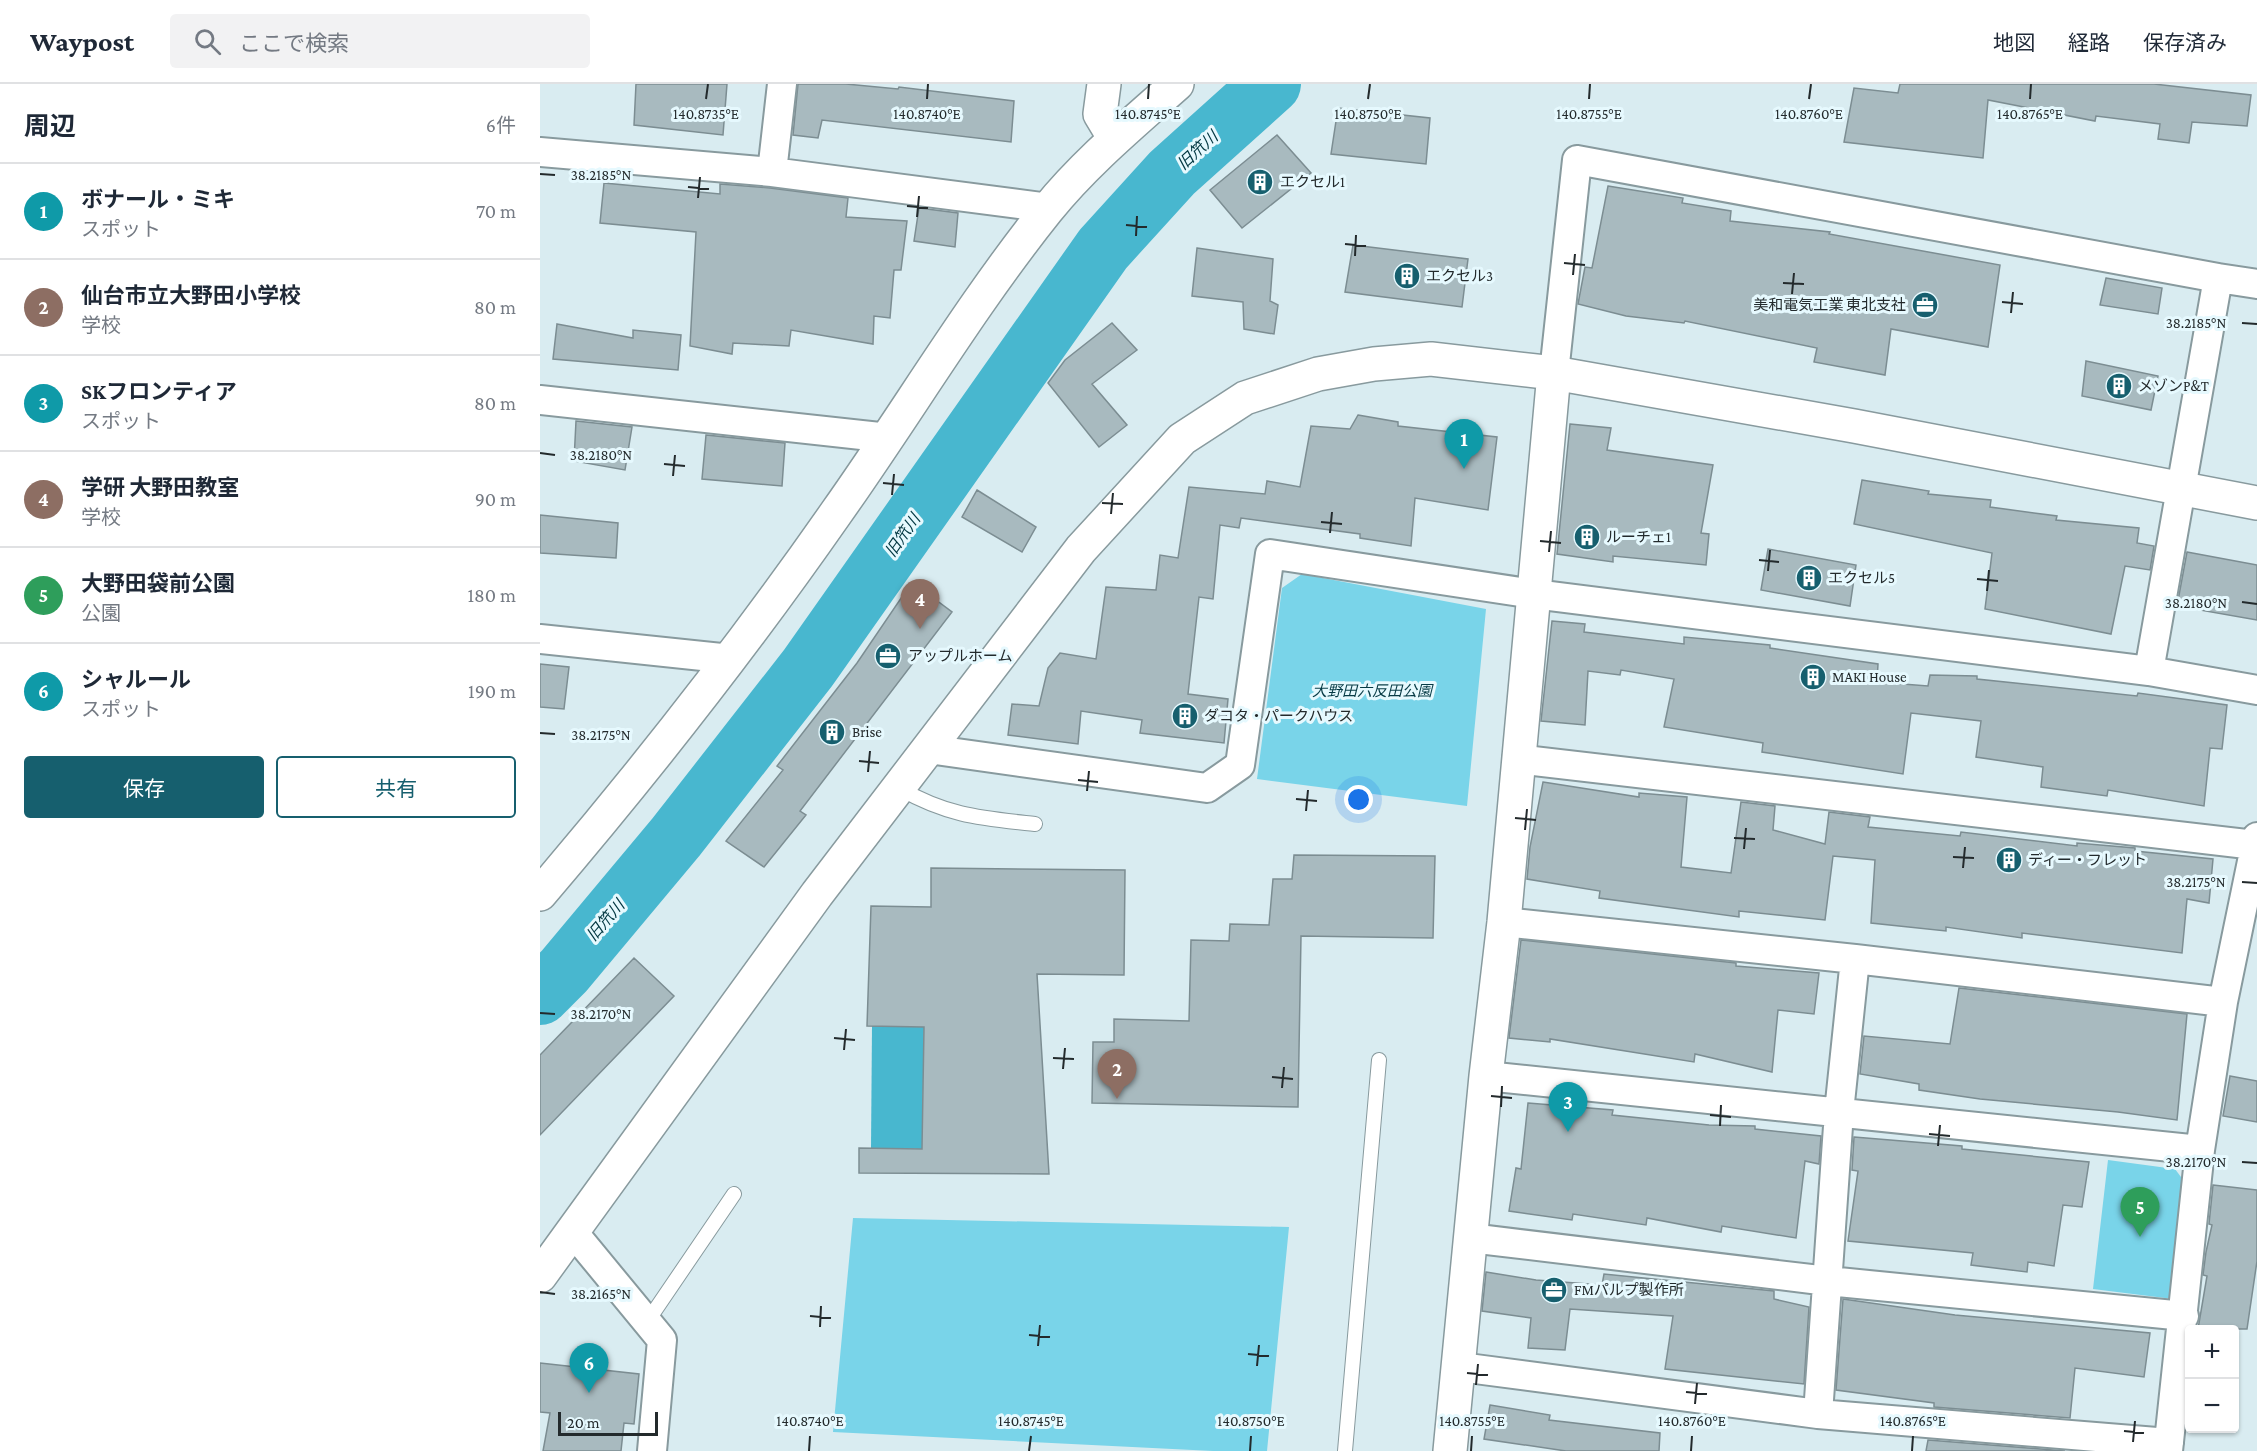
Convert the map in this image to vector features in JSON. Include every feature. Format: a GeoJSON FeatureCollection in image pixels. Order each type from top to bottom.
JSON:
{"type":"FeatureCollection","features":[{"type":"Feature","properties":{"kind":"street"},"geometry":{"type":"LineString","coordinates":[[772,172],[782,84]]}},
{"type":"Feature","properties":{"kind":"street"},"geometry":{"type":"LineString","coordinates":[[1104,84],[1100,114],[1115,139]]}},
{"type":"Feature","properties":{"kind":"street"},"geometry":{"type":"LineString","coordinates":[[540,894],[637,780],[731,659],[890,438],[1000,272],[1048,208],[1115,139],[1177,84]]}},
{"type":"Feature","properties":{"kind":"street"},"geometry":{"type":"LineString","coordinates":[[540,152],[772,172],[1048,208]]}},
{"type":"Feature","properties":{"kind":"street"},"geometry":{"type":"LineString","coordinates":[[1450,1451],[1460,1367],[1486,1076],[1504,922],[1517,759],[1554,373],[1577,160],[2257,284]]}},
{"type":"Feature","properties":{"kind":"street"},"geometry":{"type":"LineString","coordinates":[[2149,671],[2218,278]]}},
{"type":"Feature","properties":{"kind":"street"},"geometry":{"type":"LineString","coordinates":[[540,1276],[817,894],[1081,549],[1182,439],[1245,398],[1318,374],[1402,360],[1431,358],[1554,373],[1854,426],[2257,503]]}},
{"type":"Feature","properties":{"kind":"street"},"geometry":{"type":"LineString","coordinates":[[540,400],[890,438]]}},
{"type":"Feature","properties":{"kind":"street"},"geometry":{"type":"LineString","coordinates":[[928,749],[1207,788],[1240,765],[1270,554],[1534,594],[2149,671],[2257,690]]}},
{"type":"Feature","properties":{"kind":"street"},"geometry":{"type":"LineString","coordinates":[[540,639],[731,659]]}},
{"type":"Feature","properties":{"kind":"street"},"geometry":{"type":"LineString","coordinates":[[1460,1367],[1818,1413],[2169,1447],[2200,1150],[2223,1002],[2256,841],[1517,759]]}},
{"type":"Feature","properties":{"kind":"street"},"geometry":{"type":"LineString","coordinates":[[1504,922],[1855,959],[2223,1002]]}},
{"type":"Feature","properties":{"kind":"street"},"geometry":{"type":"LineString","coordinates":[[1818,1413],[1839,1112],[1855,959]]}},
{"type":"Feature","properties":{"kind":"street"},"geometry":{"type":"LineString","coordinates":[[1486,1076],[2200,1150]]}},
{"type":"Feature","properties":{"kind":"street"},"geometry":{"type":"LineString","coordinates":[[573,1233],[662,1340],[652,1451]]}},
{"type":"Feature","properties":{"kind":"street"},"geometry":{"type":"LineString","coordinates":[[1470,1238],[1828,1281],[2184,1316]]}},
{"type":"Feature","properties":{"kind":"lane"},"geometry":{"type":"LineString","coordinates":[[899,788],[923,802],[961,815],[1035,824]]}},
{"type":"Feature","properties":{"kind":"lane"},"geometry":{"type":"LineString","coordinates":[[1345,1451],[1379,1060]]}},
{"type":"Feature","properties":{"kind":"lane"},"geometry":{"type":"LineString","coordinates":[[647,1322],[734,1194]]}},
{"type":"Feature","properties":{"kind":"green space","name":"大野田六反田公園"},"geometry":{"type":"Polygon","coordinates":[[[1302,574],[1486,609],[1467,806],[1257,779],[1282,588],[1302,574]]]}},
{"type":"Feature","properties":{"kind":"green space"},"geometry":{"type":"Polygon","coordinates":[[[2108,1160],[2175,1169],[2187,1185],[2173,1299],[2093,1289],[2108,1160]]]}},
{"type":"Feature","properties":{"kind":"green space"},"geometry":{"type":"Polygon","coordinates":[[[853,1218],[1289,1227],[1267,1451],[1213,1451],[833,1432],[853,1218]]]}},
{"type":"Feature","properties":{"kind":"shaded area"},"geometry":{"type":"Polygon","coordinates":[[[872,1026],[924,1027],[922,1149],[871,1148],[872,1026]]]}},
{"type":"Feature","properties":{"kind":"building"},"geometry":{"type":"Polygon","coordinates":[[[636,84],[727,84],[723,135],[634,125],[636,84]]]}},
{"type":"Feature","properties":{"kind":"building"},"geometry":{"type":"Polygon","coordinates":[[[798,84],[846,84],[898,89],[899,87],[1014,101],[1011,142],[822,120],[818,138],[793,135],[798,84]]]}},
{"type":"Feature","properties":{"kind":"building"},"geometry":{"type":"Polygon","coordinates":[[[1900,84],[2154,84],[2251,95],[2247,126],[2192,122],[2189,143],[2158,139],[2160,124],[2096,116],[2095,121],[1988,100],[1983,158],[1844,142],[1854,88],[1898,93],[1900,84]]]}},
{"type":"Feature","properties":{"kind":"building"},"geometry":{"type":"Polygon","coordinates":[[[1338,108],[1430,118],[1426,164],[1331,154],[1338,108]]]}},
{"type":"Feature","properties":{"kind":"building","name":"エクセル1"},"geometry":{"type":"Polygon","coordinates":[[[1277,135],[1311,173],[1242,228],[1210,190],[1277,135]]]}},
{"type":"Feature","properties":{"kind":"building"},"geometry":{"type":"Polygon","coordinates":[[[604,183],[720,194],[720,184],[770,188],[848,198],[846,217],[907,221],[901,270],[894,270],[890,318],[874,316],[873,344],[791,330],[789,346],[733,343],[732,354],[690,346],[696,232],[600,223],[604,183]]]}},
{"type":"Feature","properties":{"kind":"building"},"geometry":{"type":"Polygon","coordinates":[[[1608,186],[1683,198],[1682,203],[1731,211],[1730,221],[1830,232],[1829,234],[2000,265],[1988,347],[1891,329],[1885,375],[1814,362],[1817,348],[1685,321],[1684,323],[1626,316],[1578,304],[1585,267],[1592,268],[1608,186]]]}},
{"type":"Feature","properties":{"kind":"building"},"geometry":{"type":"Polygon","coordinates":[[[919,208],[958,213],[955,247],[914,241],[919,208]]]}},
{"type":"Feature","properties":{"kind":"building","name":"エクセル3"},"geometry":{"type":"Polygon","coordinates":[[[1353,245],[1468,259],[1462,307],[1345,292],[1353,245]]]}},
{"type":"Feature","properties":{"kind":"building"},"geometry":{"type":"Polygon","coordinates":[[[1197,248],[1273,259],[1270,301],[1278,305],[1274,334],[1244,329],[1243,302],[1192,296],[1197,248]]]}},
{"type":"Feature","properties":{"kind":"building"},"geometry":{"type":"Polygon","coordinates":[[[2106,278],[2162,288],[2158,314],[2100,305],[2106,278]]]}},
{"type":"Feature","properties":{"kind":"building"},"geometry":{"type":"Polygon","coordinates":[[[1112,323],[1137,350],[1092,384],[1127,425],[1099,447],[1048,383],[1065,360],[1112,323]]]}},
{"type":"Feature","properties":{"kind":"building"},"geometry":{"type":"Polygon","coordinates":[[[557,324],[633,338],[633,330],[681,335],[678,370],[553,359],[557,324]]]}},
{"type":"Feature","properties":{"kind":"building","name":"メゾンP&T"},"geometry":{"type":"Polygon","coordinates":[[[2086,361],[2158,376],[2151,410],[2082,396],[2086,361]]]}},
{"type":"Feature","properties":{"kind":"building"},"geometry":{"type":"Polygon","coordinates":[[[1358,415],[1398,422],[1398,426],[1497,437],[1488,510],[1415,498],[1411,546],[1360,538],[1360,534],[1241,518],[1239,528],[1220,525],[1213,599],[1199,597],[1188,694],[1228,699],[1224,743],[1140,733],[1142,720],[1081,711],[1078,744],[1008,735],[1012,704],[1039,706],[1048,668],[1060,653],[1096,659],[1106,587],[1156,590],[1160,555],[1178,558],[1189,487],[1265,494],[1267,481],[1300,487],[1311,426],[1350,429],[1358,415]]]}},
{"type":"Feature","properties":{"kind":"building"},"geometry":{"type":"Polygon","coordinates":[[[576,421],[632,427],[625,470],[574,461],[576,421]]]}},
{"type":"Feature","properties":{"kind":"building"},"geometry":{"type":"Polygon","coordinates":[[[1570,424],[1611,428],[1607,450],[1713,465],[1701,533],[1709,534],[1706,565],[1613,556],[1613,562],[1557,554],[1570,424]]]}},
{"type":"Feature","properties":{"kind":"building"},"geometry":{"type":"Polygon","coordinates":[[[706,435],[785,443],[782,486],[702,479],[706,435]]]}},
{"type":"Feature","properties":{"kind":"building"},"geometry":{"type":"Polygon","coordinates":[[[1862,480],[1929,491],[1928,494],[1991,500],[1990,507],[2057,516],[2056,520],[2139,528],[2137,543],[2154,546],[2150,570],[2125,566],[2111,634],[1985,609],[1992,553],[1854,524],[1862,480]]]}},
{"type":"Feature","properties":{"kind":"building"},"geometry":{"type":"Polygon","coordinates":[[[977,490],[1036,527],[1022,552],[962,517],[977,490]]]}},
{"type":"Feature","properties":{"kind":"building"},"geometry":{"type":"Polygon","coordinates":[[[540,515],[618,523],[616,558],[540,553],[540,515]]]}},
{"type":"Feature","properties":{"kind":"building","name":"エクセル5"},"geometry":{"type":"Polygon","coordinates":[[[1768,549],[1856,565],[1850,606],[1761,590],[1768,549]]]}},
{"type":"Feature","properties":{"kind":"building"},"geometry":{"type":"Polygon","coordinates":[[[2187,552],[2257,565],[2257,620],[2177,606],[2187,552]]]}},
{"type":"Feature","properties":{"kind":"building"},"geometry":{"type":"Polygon","coordinates":[[[912,582],[952,612],[800,811],[806,815],[764,867],[726,841],[783,770],[777,766],[857,663],[912,582]]]}},
{"type":"Feature","properties":{"kind":"building"},"geometry":{"type":"Polygon","coordinates":[[[1552,621],[1585,624],[1584,632],[1684,644],[1684,637],[1770,645],[1770,648],[1878,664],[1877,682],[1928,686],[1930,675],[1977,676],[1977,679],[2137,696],[2138,693],[2227,705],[2222,749],[2210,748],[2204,806],[2108,790],[2107,796],[2041,787],[2043,767],[1976,757],[1981,721],[1911,713],[1903,774],[1762,752],[1763,743],[1664,727],[1674,679],[1621,670],[1620,675],[1588,671],[1585,725],[1541,721],[1552,621]]]}},
{"type":"Feature","properties":{"kind":"building"},"geometry":{"type":"Polygon","coordinates":[[[540,664],[569,667],[564,709],[540,707],[540,664]]]}},
{"type":"Feature","properties":{"kind":"building"},"geometry":{"type":"Polygon","coordinates":[[[1543,782],[1639,797],[1639,793],[1687,797],[1681,867],[1731,873],[1741,802],[1775,806],[1773,830],[1825,844],[1829,812],[1870,817],[1868,827],[1960,836],[1961,832],[2077,846],[2077,843],[2135,848],[2135,851],[2213,859],[2209,903],[2187,899],[2182,953],[2022,933],[2022,938],[1946,927],[1946,931],[1871,923],[1875,860],[1833,856],[1825,920],[1739,911],[1739,917],[1599,898],[1600,891],[1527,879],[1530,847],[1543,782]]]}},
{"type":"Feature","properties":{"kind":"building"},"geometry":{"type":"Polygon","coordinates":[[[1294,855],[1435,856],[1433,938],[1301,936],[1298,1107],[1092,1103],[1093,1042],[1114,1042],[1114,1019],[1189,1021],[1191,940],[1229,941],[1230,924],[1269,925],[1273,879],[1292,879],[1294,855]]]}},
{"type":"Feature","properties":{"kind":"building"},"geometry":{"type":"Polygon","coordinates":[[[931,868],[1125,870],[1124,975],[1037,974],[1049,1174],[859,1173],[859,1148],[922,1149],[924,1027],[867,1026],[871,906],[931,907],[931,868]]]}},
{"type":"Feature","properties":{"kind":"building"},"geometry":{"type":"Polygon","coordinates":[[[1521,940],[1736,963],[1736,966],[1819,973],[1814,1014],[1778,1010],[1772,1072],[1695,1054],[1694,1062],[1550,1039],[1550,1042],[1509,1038],[1521,940]]]}},
{"type":"Feature","properties":{"kind":"building"},"geometry":{"type":"Polygon","coordinates":[[[634,958],[674,996],[540,1135],[540,1055],[634,958]]]}},
{"type":"Feature","properties":{"kind":"building"},"geometry":{"type":"Polygon","coordinates":[[[1959,988],[2187,1014],[2177,1120],[1980,1099],[1919,1090],[1919,1084],[1860,1074],[1864,1036],[1950,1044],[1959,988]]]}},
{"type":"Feature","properties":{"kind":"building"},"geometry":{"type":"Polygon","coordinates":[[[2230,1076],[2257,1081],[2257,1122],[2223,1116],[2230,1076]]]}},
{"type":"Feature","properties":{"kind":"building"},"geometry":{"type":"Polygon","coordinates":[[[1528,1103],[1613,1110],[1612,1115],[1709,1125],[1755,1126],[1755,1129],[1821,1136],[1819,1164],[1805,1161],[1796,1238],[1722,1226],[1721,1232],[1647,1218],[1646,1225],[1573,1214],[1572,1220],[1509,1211],[1516,1168],[1521,1169],[1528,1103]]]}},
{"type":"Feature","properties":{"kind":"building"},"geometry":{"type":"Polygon","coordinates":[[[1854,1137],[1962,1146],[1962,1149],[2089,1162],[2082,1207],[2063,1205],[2054,1266],[2028,1262],[2027,1272],[1971,1265],[1973,1253],[1848,1241],[1858,1171],[1852,1170],[1854,1137]]]}},
{"type":"Feature","properties":{"kind":"building"},"geometry":{"type":"Polygon","coordinates":[[[2213,1185],[2257,1190],[2257,1261],[2247,1329],[2239,1329],[2239,1325],[2199,1325],[2207,1276],[2203,1275],[2212,1225],[2209,1224],[2213,1185]]]}},
{"type":"Feature","properties":{"kind":"building"},"geometry":{"type":"Polygon","coordinates":[[[1486,1272],[1536,1280],[1602,1285],[1604,1274],[1774,1291],[1774,1299],[1809,1307],[1804,1384],[1665,1369],[1673,1316],[1570,1309],[1565,1350],[1528,1348],[1531,1318],[1482,1311],[1486,1272]]]}},
{"type":"Feature","properties":{"kind":"building"},"geometry":{"type":"Polygon","coordinates":[[[1843,1299],[1955,1315],[2150,1333],[2144,1377],[2075,1368],[2070,1418],[1934,1407],[1934,1403],[1836,1390],[1843,1299]]]}},
{"type":"Feature","properties":{"kind":"building"},"geometry":{"type":"Polygon","coordinates":[[[540,1363],[639,1374],[634,1424],[624,1423],[621,1451],[543,1451],[550,1413],[540,1412],[540,1363]]]}},
{"type":"Feature","properties":{"kind":"building"},"geometry":{"type":"Polygon","coordinates":[[[1490,1405],[1550,1415],[1549,1420],[1660,1433],[1659,1451],[1566,1451],[1484,1439],[1490,1405]]]}},
{"type":"Feature","properties":{"kind":"building"},"geometry":{"type":"Polygon","coordinates":[[[1928,1440],[2065,1451],[1926,1451],[1928,1440]]]}},
{"type":"Feature","properties":{"kind":"waterway","name":"旧笊川"},"geometry":{"type":"LineString","coordinates":[[540,995],[564,971],[676,837],[808,668],[1103,249],[1172,173],[1271,84]]}},
{"type":"Feature","properties":{"kind":"place","name":"エクセル1"},"geometry":{"type":"Point","coordinates":[1260,182]}},
{"type":"Feature","properties":{"kind":"place","name":"エクセル3"},"geometry":{"type":"Point","coordinates":[1407,276]}},
{"type":"Feature","properties":{"kind":"place","name":"美和電気工業 東北支社"},"geometry":{"type":"Point","coordinates":[1925,305]}},
{"type":"Feature","properties":{"kind":"place","name":"メゾンP&T"},"geometry":{"type":"Point","coordinates":[2119,386]}},
{"type":"Feature","properties":{"kind":"place","name":"ボナール・ミキ"},"geometry":{"type":"Point","coordinates":[1464,469]}},
{"type":"Feature","properties":{"kind":"place","name":"ルーチェ1"},"geometry":{"type":"Point","coordinates":[1587,537]}},
{"type":"Feature","properties":{"kind":"place","name":"エクセル5"},"geometry":{"type":"Point","coordinates":[1809,578]}},
{"type":"Feature","properties":{"kind":"place","name":"学研 大野田教室"},"geometry":{"type":"Point","coordinates":[920,629]}},
{"type":"Feature","properties":{"kind":"place","name":"アップルホーム"},"geometry":{"type":"Point","coordinates":[888,656]}},
{"type":"Feature","properties":{"kind":"place","name":"MAKI House"},"geometry":{"type":"Point","coordinates":[1813,677]}},
{"type":"Feature","properties":{"kind":"place","name":"ダコタ・パークハウス"},"geometry":{"type":"Point","coordinates":[1185,716]}},
{"type":"Feature","properties":{"kind":"place","name":"Brise"},"geometry":{"type":"Point","coordinates":[832,732]}},
{"type":"Feature","properties":{"kind":"place","name":"ディー・フレット"},"geometry":{"type":"Point","coordinates":[2009,860]}},
{"type":"Feature","properties":{"kind":"place","name":"仙台市立大野田小学校"},"geometry":{"type":"Point","coordinates":[1117,1099]}},
{"type":"Feature","properties":{"kind":"place","name":"SKフロンティア"},"geometry":{"type":"Point","coordinates":[1568,1132]}},
{"type":"Feature","properties":{"kind":"place","name":"大野田袋前公園"},"geometry":{"type":"Point","coordinates":[2140,1237]}},
{"type":"Feature","properties":{"kind":"place","name":"FMパルプ製作所"},"geometry":{"type":"Point","coordinates":[1554,1290]}},
{"type":"Feature","properties":{"kind":"place","name":"シャルール"},"geometry":{"type":"Point","coordinates":[589,1393]}}]}
